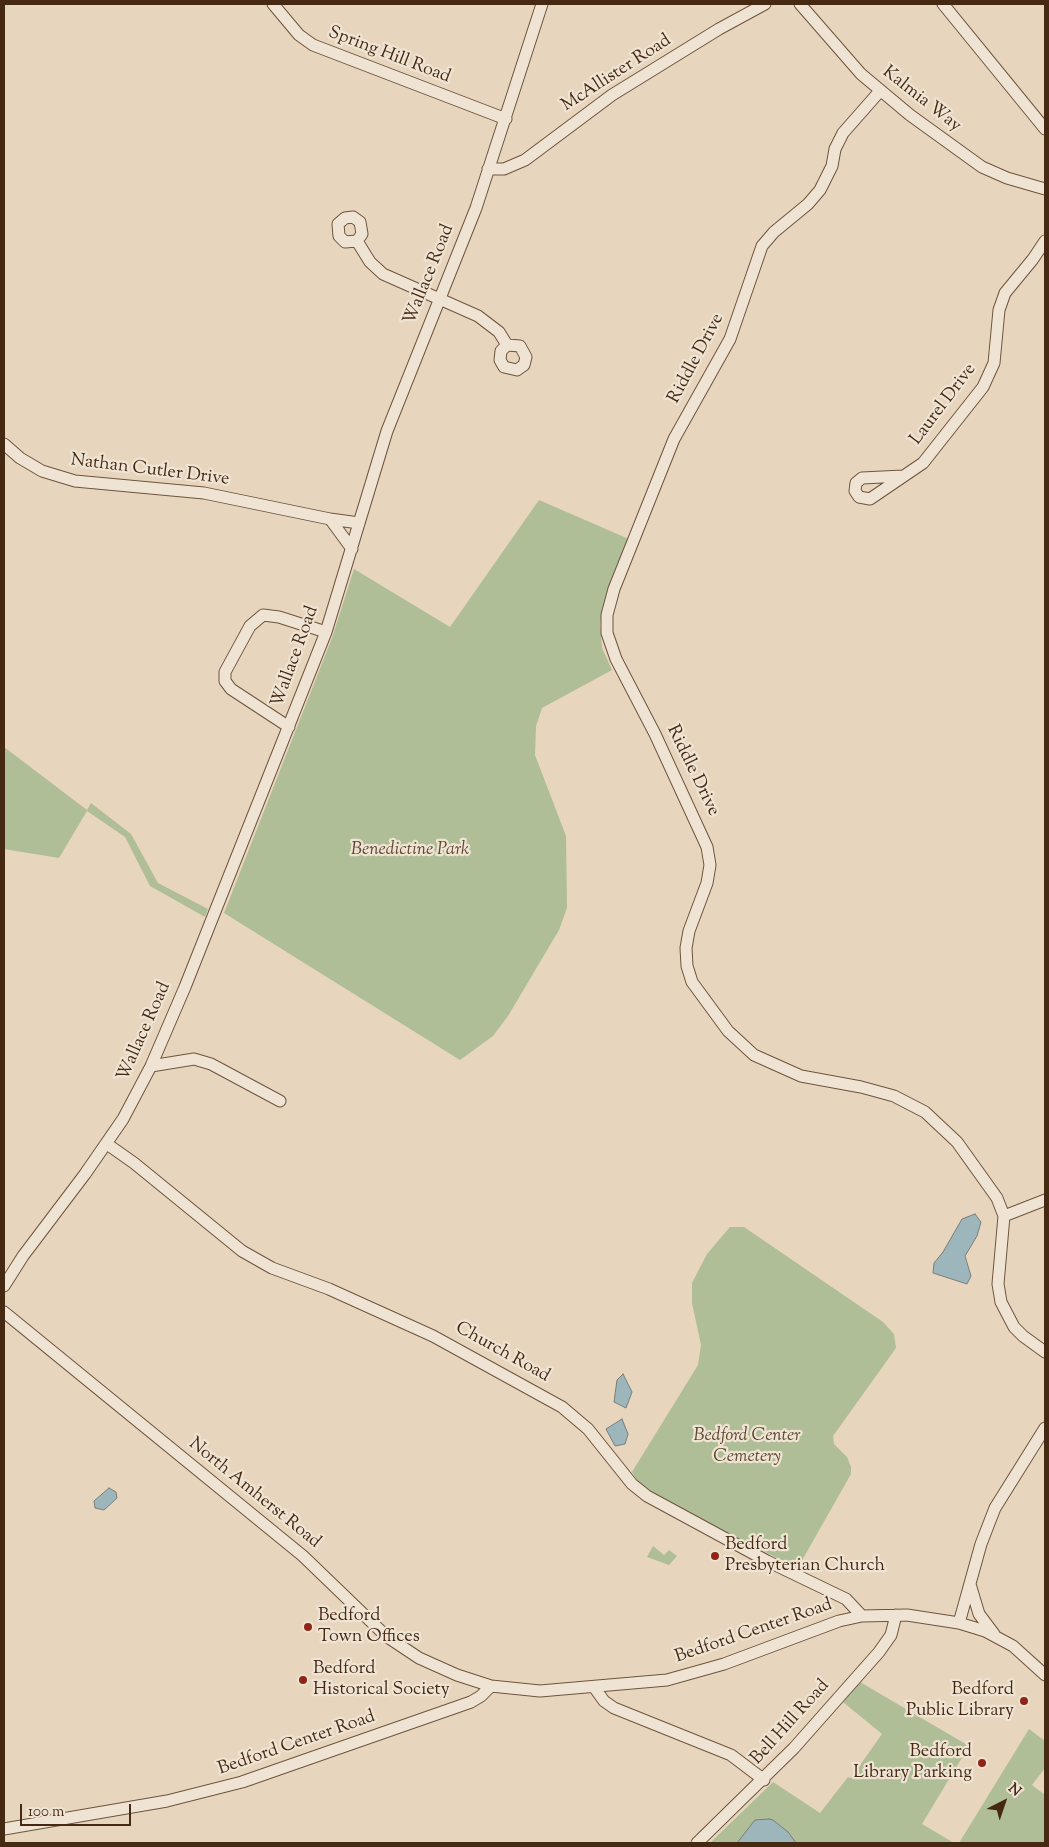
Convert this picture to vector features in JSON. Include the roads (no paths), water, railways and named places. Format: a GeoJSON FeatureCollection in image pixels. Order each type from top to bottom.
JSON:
{"type":"FeatureCollection","features":[{"type":"Feature","properties":{"kind":"street","name":"Spring Hill Road"},"geometry":{"type":"LineString","coordinates":[[273,4],[293,29],[313,46],[506,119]]}},
{"type":"Feature","properties":{"kind":"street","name":"Wallace Road"},"geometry":{"type":"LineString","coordinates":[[4,1286],[37,1235],[107,1144],[151,1066],[185,987],[326,632],[387,431],[440,300],[488,169],[506,119],[542,4]]}},
{"type":"Feature","properties":{"kind":"street","name":"McAllister Road"},"geometry":{"type":"LineString","coordinates":[[488,169],[504,169],[525,160],[604,100],[719,29],[765,4]]}},
{"type":"Feature","properties":{"kind":"street","name":"Kalmia Way"},"geometry":{"type":"LineString","coordinates":[[800,4],[860,74],[953,147],[982,166],[1007,178],[1045,189]]}},
{"type":"Feature","properties":{"kind":"street"},"geometry":{"type":"LineString","coordinates":[[942,4],[1045,129]]}},
{"type":"Feature","properties":{"kind":"street","name":"Riddle Drive"},"geometry":{"type":"LineString","coordinates":[[880,91],[843,133],[835,149],[832,166],[820,190],[801,210],[774,232],[762,246],[730,339],[674,439],[614,590],[607,615],[607,633],[616,658],[655,734],[707,847],[710,865],[707,883],[689,931],[686,948],[689,974],[702,997],[740,1044],[769,1064],[810,1078],[878,1091],[894,1096],[925,1112],[945,1129],[968,1155],[997,1198],[1004,1216],[998,1284],[1001,1302],[1014,1327],[1045,1352]]}},
{"type":"Feature","properties":{"kind":"street"},"geometry":{"type":"LineString","coordinates":[[357,240],[370,262],[383,274],[486,321],[499,332],[508,345]]}},
{"type":"Feature","properties":{"kind":"street","name":"Laurel Drive"},"geometry":{"type":"LineString","coordinates":[[903,476],[928,457],[988,380],[994,363],[999,310],[1005,293],[1045,241]]}},
{"type":"Feature","properties":{"kind":"street","name":"Nathan Cutler Drive"},"geometry":{"type":"LineString","coordinates":[[4,444],[20,458],[42,471],[75,482],[204,493],[330,519],[359,523]]}},
{"type":"Feature","properties":{"kind":"street"},"geometry":{"type":"LineString","coordinates":[[330,519],[352,549]]}},
{"type":"Feature","properties":{"kind":"street"},"geometry":{"type":"LineString","coordinates":[[289,726],[231,689],[225,682],[225,672],[250,626],[262,615],[279,616],[326,632]]}},
{"type":"Feature","properties":{"kind":"street"},"geometry":{"type":"LineString","coordinates":[[151,1066],[194,1059],[211,1064],[280,1101]]}},
{"type":"Feature","properties":{"kind":"street","name":"Church Road"},"geometry":{"type":"LineString","coordinates":[[107,1144],[134,1163],[242,1251],[272,1268],[329,1289],[426,1332],[562,1407],[588,1430],[632,1484],[648,1496],[767,1561],[846,1599],[862,1616]]}},
{"type":"Feature","properties":{"kind":"street"},"geometry":{"type":"LineString","coordinates":[[1004,1216],[1045,1200]]}},
{"type":"Feature","properties":{"kind":"street","name":"North Amherst Road"},"geometry":{"type":"LineString","coordinates":[[4,1312],[303,1556],[391,1640],[431,1664],[491,1686]]}},
{"type":"Feature","properties":{"kind":"street"},"geometry":{"type":"LineString","coordinates":[[959,1623],[981,1544],[995,1508],[1045,1428]]}},
{"type":"Feature","properties":{"kind":"street"},"geometry":{"type":"LineString","coordinates":[[970,1583],[979,1614],[997,1637]]}},
{"type":"Feature","properties":{"kind":"street","name":"Bell Hill Road"},"geometry":{"type":"LineString","coordinates":[[697,1843],[764,1780],[879,1652],[891,1635],[896,1615]]}},
{"type":"Feature","properties":{"kind":"street","name":"Bedford Center Road"},"geometry":{"type":"LineString","coordinates":[[4,1829],[167,1801],[242,1782],[471,1702],[481,1696],[491,1686],[540,1691],[682,1677],[724,1664],[839,1621],[862,1616],[921,1616],[959,1623],[997,1637],[1013,1646],[1045,1675]]}},
{"type":"Feature","properties":{"kind":"street"},"geometry":{"type":"LineString","coordinates":[[594,1687],[604,1701],[614,1708],[731,1756],[764,1780]]}},
{"type":"Feature","properties":{"kind":"water"},"geometry":{"type":"Polygon","coordinates":[[[975,1214],[981,1222],[977,1236],[965,1256],[971,1276],[967,1284],[933,1273],[934,1263],[943,1252],[962,1219],[975,1214]]]}},
{"type":"Feature","properties":{"kind":"water"},"geometry":{"type":"Polygon","coordinates":[[[623,1374],[632,1392],[626,1408],[614,1402],[617,1380],[623,1374]]]}},
{"type":"Feature","properties":{"kind":"water"},"geometry":{"type":"Polygon","coordinates":[[[622,1419],[628,1434],[625,1444],[615,1446],[606,1429],[622,1419]]]}},
{"type":"Feature","properties":{"kind":"water"},"geometry":{"type":"Polygon","coordinates":[[[109,1488],[116,1492],[117,1498],[104,1510],[95,1508],[94,1501],[109,1488]]]}},
{"type":"Feature","properties":{"kind":"water"},"geometry":{"type":"Polygon","coordinates":[[[769,1819],[788,1832],[796,1843],[737,1843],[755,1820],[769,1819]]]}},
{"type":"Feature","properties":{"kind":"place","name":"Bedford Presbyterian Church"},"geometry":{"type":"Point","coordinates":[715,1556]}},
{"type":"Feature","properties":{"kind":"place","name":"Bedford Town Offices"},"geometry":{"type":"Point","coordinates":[308,1627]}},
{"type":"Feature","properties":{"kind":"place","name":"Bedford Historical Society"},"geometry":{"type":"Point","coordinates":[303,1680]}},
{"type":"Feature","properties":{"kind":"place","name":"Bedford Public Library"},"geometry":{"type":"Point","coordinates":[1024,1701]}},
{"type":"Feature","properties":{"kind":"place","name":"Bedford Library Parking"},"geometry":{"type":"Point","coordinates":[982,1763]}},
{"type":"Feature","properties":{"kind":"park label","name":"Benedictine Park"},"geometry":{"type":"Point","coordinates":[410,851]}},
{"type":"Feature","properties":{"kind":"park label","name":"Bedford Center Cemetery"},"geometry":{"type":"Point","coordinates":[747,1447]}}]}
